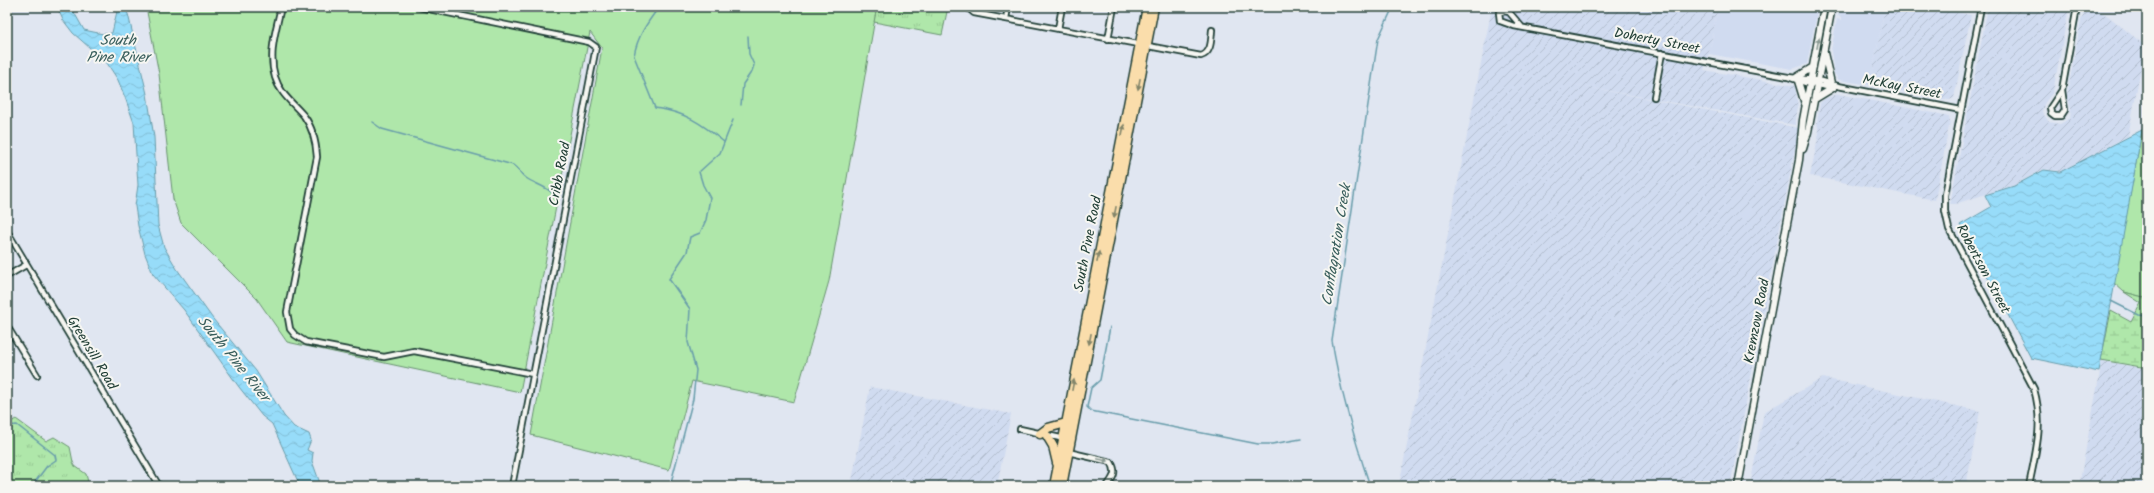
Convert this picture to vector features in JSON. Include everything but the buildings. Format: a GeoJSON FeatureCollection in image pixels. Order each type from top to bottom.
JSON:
{"type":"FeatureCollection","features":[{"type":"Feature","properties":{"kind":"highway","name":"South Pine Road"},"geometry":{"type":"LineString","coordinates":[[1054,486],[1058,464],[1067,439],[1143,45],[1147,7]]}},
{"type":"Feature","properties":{"kind":"highway","name":"South Pine Road"},"geometry":{"type":"LineString","coordinates":[[1062,486],[1068,452],[1066,423],[1143,45],[1154,7]]}},
{"type":"Feature","properties":{"kind":"highway"},"geometry":{"type":"LineString","coordinates":[[1058,464],[1044,435],[1048,428],[1066,423]]}},
{"type":"Feature","properties":{"kind":"street"},"geometry":{"type":"LineString","coordinates":[[281,7],[272,54],[274,76],[284,96],[304,116],[311,127],[316,142],[317,157],[287,312],[287,320],[293,333],[306,342],[380,356],[414,351],[533,374]]}},
{"type":"Feature","properties":{"kind":"street","name":"Cribb Road"},"geometry":{"type":"LineString","coordinates":[[419,7],[589,42],[596,47],[512,486]]}},
{"type":"Feature","properties":{"kind":"street"},"geometry":{"type":"LineString","coordinates":[[967,7],[974,13],[1203,55],[1209,50],[1212,30]]}},
{"type":"Feature","properties":{"kind":"street"},"geometry":{"type":"LineString","coordinates":[[1006,19],[1008,7]]}},
{"type":"Feature","properties":{"kind":"street"},"geometry":{"type":"LineString","coordinates":[[1058,29],[1062,7]]}},
{"type":"Feature","properties":{"kind":"street"},"geometry":{"type":"LineString","coordinates":[[1108,38],[1114,7]]}},
{"type":"Feature","properties":{"kind":"street","name":"Kremzow Road"},"geometry":{"type":"LineString","coordinates":[[1738,486],[1799,160],[1806,105],[1824,7]]}},
{"type":"Feature","properties":{"kind":"street","name":"Kremzow Road"},"geometry":{"type":"LineString","coordinates":[[1799,160],[1808,132],[1832,7]]}},
{"type":"Feature","properties":{"kind":"street","name":"Robertson Street"},"geometry":{"type":"LineString","coordinates":[[1981,7],[1945,195],[1946,220],[1951,233],[2034,389],[2039,406],[2040,429],[2029,486]]}},
{"type":"Feature","properties":{"kind":"street"},"geometry":{"type":"LineString","coordinates":[[2062,90],[2050,108],[2050,113],[2055,116],[2061,116],[2065,110],[2062,90],[2077,7]]}},
{"type":"Feature","properties":{"kind":"street","name":"Doherty Street"},"geometry":{"type":"LineString","coordinates":[[1521,26],[1509,12],[1502,11],[1499,14],[1499,19],[1502,23],[1810,82]]}},
{"type":"Feature","properties":{"kind":"street"},"geometry":{"type":"LineString","coordinates":[[1654,97],[1662,53]]}},
{"type":"Feature","properties":{"kind":"street"},"geometry":{"type":"LineString","coordinates":[[1815,99],[1834,86],[1824,53]]}},
{"type":"Feature","properties":{"kind":"street"},"geometry":{"type":"LineString","coordinates":[[1806,105],[1797,79],[1813,68]]}},
{"type":"Feature","properties":{"kind":"street","name":"McKay Street"},"geometry":{"type":"LineString","coordinates":[[1810,82],[1961,110]]}},
{"type":"Feature","properties":{"kind":"street","name":"Greensill Road"},"geometry":{"type":"LineString","coordinates":[[7,231],[159,486]]}},
{"type":"Feature","properties":{"kind":"street"},"geometry":{"type":"LineString","coordinates":[[7,276],[26,265]]}},
{"type":"Feature","properties":{"kind":"street"},"geometry":{"type":"LineString","coordinates":[[7,326],[37,375]]}},
{"type":"Feature","properties":{"kind":"street"},"geometry":{"type":"LineString","coordinates":[[1020,429],[1067,439]]}},
{"type":"Feature","properties":{"kind":"street"},"geometry":{"type":"LineString","coordinates":[[1068,452],[1110,462],[1115,470],[1115,475],[1107,486]]}},
{"type":"Feature","properties":{"kind":"shaded area"},"geometry":{"type":"Polygon","coordinates":[[[1492,7],[1718,7],[1704,70],[1795,86],[1798,107],[1795,125],[1566,83],[1799,128],[1730,486],[1399,486],[1492,7]]]}},
{"type":"Feature","properties":{"kind":"shaded area"},"geometry":{"type":"Polygon","coordinates":[[[1718,7],[1818,7],[1807,64],[1792,69],[1709,54],[1718,7]]]}},
{"type":"Feature","properties":{"kind":"shaded area"},"geometry":{"type":"Polygon","coordinates":[[[1842,7],[1885,7],[1870,85],[1839,80],[1834,73],[1831,51],[1837,19],[1841,20],[1841,17],[1838,16],[1842,7]]]}},
{"type":"Feature","properties":{"kind":"shaded area"},"geometry":{"type":"Polygon","coordinates":[[[1885,7],[1928,7],[1971,15],[1954,98],[1949,100],[1870,85],[1885,7]]]}},
{"type":"Feature","properties":{"kind":"shaded area"},"geometry":{"type":"Polygon","coordinates":[[[1988,7],[2069,7],[2053,92],[2044,104],[2042,112],[2049,122],[2060,124],[2070,118],[2071,109],[2067,95],[2081,20],[2087,8],[2092,7],[2108,16],[2143,44],[2145,47],[2128,136],[2061,171],[2044,169],[2014,185],[1955,204],[1950,204],[1988,7]]]}},
{"type":"Feature","properties":{"kind":"shaded area"},"geometry":{"type":"Polygon","coordinates":[[[1838,94],[1949,116],[1950,121],[1935,200],[1810,176],[1819,133],[1817,122],[1820,103],[1824,99],[1838,94]]]}},
{"type":"Feature","properties":{"kind":"shaded area"},"geometry":{"type":"Polygon","coordinates":[[[2102,361],[2147,369],[2147,486],[2079,486],[2102,361]]]}},
{"type":"Feature","properties":{"kind":"shaded area"},"geometry":{"type":"Polygon","coordinates":[[[1823,378],[1980,411],[1966,486],[1750,486],[1764,412],[1823,378]]]}},
{"type":"Feature","properties":{"kind":"shaded area"},"geometry":{"type":"Polygon","coordinates":[[[870,387],[1011,414],[997,486],[963,480],[962,486],[851,486],[870,387]]]}},
{"type":"Feature","properties":{"kind":"green space"},"geometry":{"type":"Polygon","coordinates":[[[146,7],[877,7],[829,281],[794,402],[692,381],[669,470],[531,435],[602,48],[590,32],[520,392],[287,342],[257,299],[181,223],[173,199],[159,74],[146,7]]]}},
{"type":"Feature","properties":{"kind":"green space"},"geometry":{"type":"Polygon","coordinates":[[[877,7],[948,7],[942,35],[874,22],[877,7]]]}},
{"type":"Feature","properties":{"kind":"green space"},"geometry":{"type":"Polygon","coordinates":[[[2147,128],[2147,298],[2124,292],[2114,283],[2142,130],[2147,128]]]}},
{"type":"Feature","properties":{"kind":"green space"},"geometry":{"type":"Polygon","coordinates":[[[2124,292],[2147,298],[2147,368],[2101,360],[2111,311],[2131,322],[2141,303],[2124,292]]]}},
{"type":"Feature","properties":{"kind":"green space"},"geometry":{"type":"Polygon","coordinates":[[[16,419],[46,441],[54,437],[70,447],[73,462],[75,466],[86,474],[89,486],[7,486],[7,424],[16,419]]]}},
{"type":"Feature","properties":{"kind":"water","name":"South Pine River"},"geometry":{"type":"Polygon","coordinates":[[[57,7],[71,7],[84,30],[103,34],[112,33],[118,7],[123,7],[128,14],[147,94],[154,137],[158,225],[164,247],[177,269],[213,319],[256,371],[284,416],[294,427],[309,434],[311,440],[307,450],[313,453],[312,461],[321,486],[300,486],[272,424],[262,416],[239,387],[184,310],[153,274],[145,254],[138,226],[135,206],[138,185],[134,123],[126,100],[118,80],[107,63],[73,33],[63,20],[57,7]]]}},
{"type":"Feature","properties":{"kind":"water"},"geometry":{"type":"Polygon","coordinates":[[[2142,130],[2099,372],[2031,358],[1960,225],[1991,207],[1985,195],[2014,186],[2044,170],[2060,172],[2142,130]]]}},
{"type":"Feature","properties":{"kind":"waterway"},"geometry":{"type":"LineString","coordinates":[[659,7],[640,36],[634,56],[655,108],[675,112],[692,119],[708,129],[724,142]]}},
{"type":"Feature","properties":{"kind":"waterway","name":"Conflagration Creek"},"geometry":{"type":"LineString","coordinates":[[1370,486],[1348,414],[1332,341],[1378,39],[1393,7]]}},
{"type":"Feature","properties":{"kind":"waterway"},"geometry":{"type":"LineString","coordinates":[[741,105],[743,84],[752,71],[754,65],[749,54],[748,36]]}},
{"type":"Feature","properties":{"kind":"waterway"},"geometry":{"type":"LineString","coordinates":[[670,486],[693,399],[696,370],[688,342],[690,309],[669,279],[687,252],[690,237],[700,233],[706,220],[710,198],[703,185],[699,172],[720,153],[733,120]]}},
{"type":"Feature","properties":{"kind":"waterway"},"geometry":{"type":"LineString","coordinates":[[372,122],[382,129],[513,165],[526,178],[553,194],[557,203]]}},
{"type":"Feature","properties":{"kind":"waterway"},"geometry":{"type":"LineString","coordinates":[[2111,301],[2139,315],[2147,316]]}},
{"type":"Feature","properties":{"kind":"waterway"},"geometry":{"type":"LineString","coordinates":[[1110,327],[1100,380],[1091,388],[1087,407],[1091,411],[1258,444],[1272,444],[1301,439]]}},
{"type":"Feature","properties":{"kind":"waterway"},"geometry":{"type":"LineString","coordinates":[[7,426],[17,425],[55,455],[56,460],[47,466],[32,486]]}}]}
